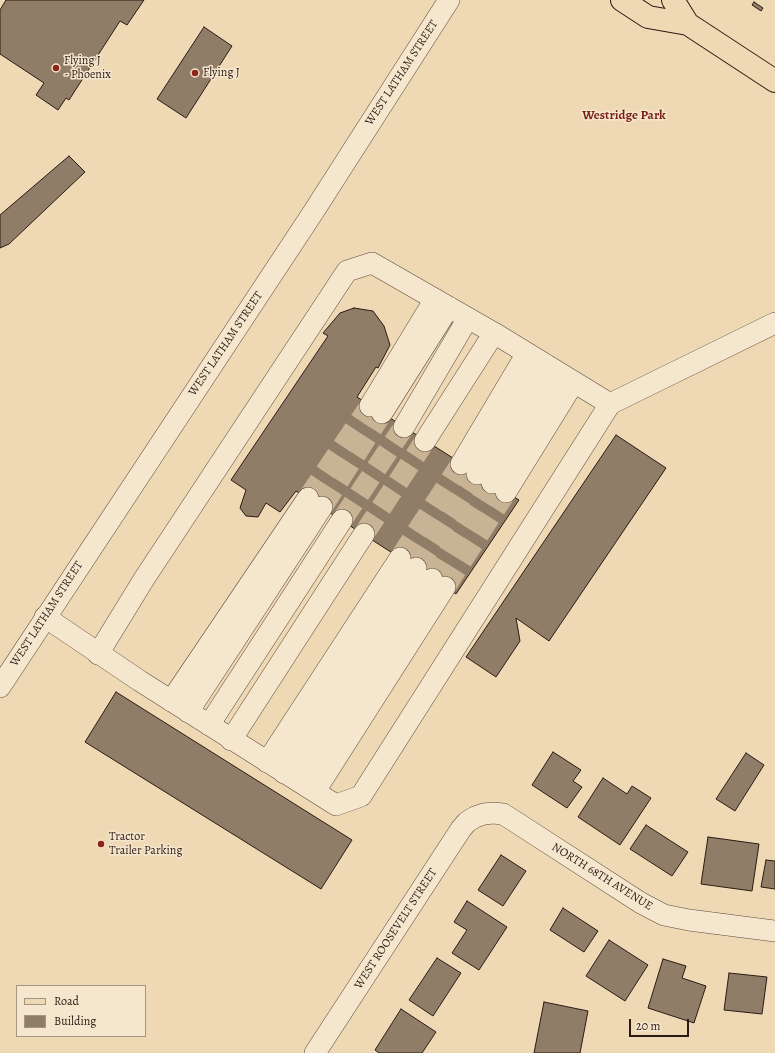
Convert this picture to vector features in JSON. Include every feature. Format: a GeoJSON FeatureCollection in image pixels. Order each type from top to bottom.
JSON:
{"type":"FeatureCollection","features":[{"type":"Feature","properties":{"kind":"main road"},"geometry":{"type":"LineString","coordinates":[[622,0],[648,17],[688,24],[775,80]]}},
{"type":"Feature","properties":{"kind":"main road"},"geometry":{"type":"LineString","coordinates":[[673,0],[688,24]]}},
{"type":"Feature","properties":{"kind":"street","name":"WEST LATHAM STREET"},"geometry":{"type":"LineString","coordinates":[[0,687],[314,211],[449,0]]}},
{"type":"Feature","properties":{"kind":"street"},"geometry":{"type":"LineString","coordinates":[[98,654],[144,579],[347,271],[372,263],[494,333],[610,404]]}},
{"type":"Feature","properties":{"kind":"street"},"geometry":{"type":"LineString","coordinates":[[376,410],[442,303]]}},
{"type":"Feature","properties":{"kind":"street"},"geometry":{"type":"LineString","coordinates":[[404,427],[468,318]]}},
{"type":"Feature","properties":{"kind":"street"},"geometry":{"type":"LineString","coordinates":[[45,617],[98,654],[231,740],[336,805],[361,796],[610,404],[775,323]]}},
{"type":"Feature","properties":{"kind":"street"},"geometry":{"type":"LineString","coordinates":[[425,441],[494,333]]}},
{"type":"Feature","properties":{"kind":"street"},"geometry":{"type":"LineString","coordinates":[[484,478],[527,353]]}},
{"type":"Feature","properties":{"kind":"street"},"geometry":{"type":"LineString","coordinates":[[484,478],[560,374]]}},
{"type":"Feature","properties":{"kind":"street"},"geometry":{"type":"LineString","coordinates":[[484,478],[560,374]]}},
{"type":"Feature","properties":{"kind":"street"},"geometry":{"type":"LineString","coordinates":[[179,706],[315,502]]}},
{"type":"Feature","properties":{"kind":"street"},"geometry":{"type":"LineString","coordinates":[[209,725],[342,520]]}},
{"type":"Feature","properties":{"kind":"street"},"geometry":{"type":"LineString","coordinates":[[231,740],[364,534]]}},
{"type":"Feature","properties":{"kind":"street"},"geometry":{"type":"LineString","coordinates":[[299,782],[423,573]]}},
{"type":"Feature","properties":{"kind":"street"},"geometry":{"type":"LineString","coordinates":[[299,782],[423,573]]}},
{"type":"Feature","properties":{"kind":"street"},"geometry":{"type":"LineString","coordinates":[[267,762],[423,573]]}},
{"type":"Feature","properties":{"kind":"street","name":"NORTH 68TH AVENUE"},"geometry":{"type":"LineString","coordinates":[[484,814],[498,814],[511,819],[641,903],[664,914],[689,920],[775,931]]}},
{"type":"Feature","properties":{"kind":"street","name":"WEST ROOSEVELT STREET"},"geometry":{"type":"LineString","coordinates":[[315,1053],[461,829],[467,822],[484,814]]}},
{"type":"Feature","properties":{"kind":"building","name":"Flying J - Phoenix"},"geometry":{"type":"Polygon","coordinates":[[[6,0],[144,0],[127,25],[120,21],[69,100],[66,98],[58,110],[36,95],[44,83],[0,54],[0,10],[6,0]]]}},
{"type":"Feature","properties":{"kind":"building"},"geometry":{"type":"Polygon","coordinates":[[[754,2],[763,8],[761,11],[752,5],[754,2]]]}},
{"type":"Feature","properties":{"kind":"building","name":"Flying J"},"geometry":{"type":"Polygon","coordinates":[[[204,27],[232,46],[186,118],[157,99],[204,27]]]}},
{"type":"Feature","properties":{"kind":"building"},"geometry":{"type":"Polygon","coordinates":[[[69,156],[85,172],[9,244],[0,248],[0,215],[69,156]]]}},
{"type":"Feature","properties":{"kind":"building"},"geometry":{"type":"Polygon","coordinates":[[[354,308],[373,311],[384,326],[390,345],[378,368],[376,367],[357,397],[519,500],[456,594],[296,491],[280,512],[266,503],[258,517],[246,516],[240,508],[246,490],[231,480],[328,336],[323,333],[340,313],[354,308]]]}},
{"type":"Feature","properties":{"kind":"building"},"geometry":{"type":"Polygon","coordinates":[[[616,435],[666,468],[549,641],[516,618],[520,641],[496,677],[466,657],[616,435]]]}},
{"type":"Feature","properties":{"kind":"building"},"geometry":{"type":"Polygon","coordinates":[[[116,692],[352,840],[321,889],[85,742],[116,692]]]}},
{"type":"Feature","properties":{"kind":"building"},"geometry":{"type":"Polygon","coordinates":[[[553,752],[581,770],[573,781],[582,787],[567,808],[532,785],[553,752]]]}},
{"type":"Feature","properties":{"kind":"building"},"geometry":{"type":"Polygon","coordinates":[[[746,753],[764,765],[735,811],[716,799],[746,753]]]}},
{"type":"Feature","properties":{"kind":"building"},"geometry":{"type":"Polygon","coordinates":[[[603,778],[627,794],[632,786],[651,798],[620,845],[578,817],[603,778]]]}},
{"type":"Feature","properties":{"kind":"building"},"geometry":{"type":"Polygon","coordinates":[[[646,825],[688,852],[672,876],[630,849],[646,825]]]}},
{"type":"Feature","properties":{"kind":"building"},"geometry":{"type":"Polygon","coordinates":[[[708,837],[759,844],[752,891],[701,884],[708,837]]]}},
{"type":"Feature","properties":{"kind":"building"},"geometry":{"type":"Polygon","coordinates":[[[501,855],[526,871],[503,906],[478,890],[501,855]]]}},
{"type":"Feature","properties":{"kind":"building"},"geometry":{"type":"Polygon","coordinates":[[[766,860],[775,861],[775,889],[761,887],[766,860]]]}},
{"type":"Feature","properties":{"kind":"building"},"geometry":{"type":"Polygon","coordinates":[[[467,901],[507,927],[479,970],[452,953],[467,930],[454,922],[467,901]]]}},
{"type":"Feature","properties":{"kind":"building"},"geometry":{"type":"Polygon","coordinates":[[[563,908],[598,931],[584,952],[550,930],[563,908]]]}},
{"type":"Feature","properties":{"kind":"building"},"geometry":{"type":"Polygon","coordinates":[[[609,940],[648,965],[625,1001],[586,976],[609,940]]]}},
{"type":"Feature","properties":{"kind":"building"},"geometry":{"type":"Polygon","coordinates":[[[437,958],[461,973],[433,1016],[409,1000],[437,958]]]}},
{"type":"Feature","properties":{"kind":"building"},"geometry":{"type":"Polygon","coordinates":[[[663,959],[686,966],[682,978],[706,986],[694,1023],[648,1008],[663,959]]]}},
{"type":"Feature","properties":{"kind":"building"},"geometry":{"type":"Polygon","coordinates":[[[729,973],[767,977],[762,1014],[724,1010],[729,973]]]}},
{"type":"Feature","properties":{"kind":"building"},"geometry":{"type":"Polygon","coordinates":[[[544,1002],[588,1011],[580,1053],[534,1053],[544,1002]]]}},
{"type":"Feature","properties":{"kind":"building"},"geometry":{"type":"Polygon","coordinates":[[[401,1009],[436,1032],[422,1053],[379,1053],[375,1050],[401,1009]]]}},
{"type":"Feature","properties":{"kind":"tunnel"},"geometry":{"type":"LineString","coordinates":[[308,498],[370,406]]}},
{"type":"Feature","properties":{"kind":"tunnel"},"geometry":{"type":"LineString","coordinates":[[322,507],[382,413]]}},
{"type":"Feature","properties":{"kind":"tunnel"},"geometry":{"type":"LineString","coordinates":[[342,520],[404,427]]}},
{"type":"Feature","properties":{"kind":"tunnel"},"geometry":{"type":"LineString","coordinates":[[364,534],[425,441]]}},
{"type":"Feature","properties":{"kind":"tunnel"},"geometry":{"type":"LineString","coordinates":[[400,558],[461,464]]}},
{"type":"Feature","properties":{"kind":"tunnel"},"geometry":{"type":"LineString","coordinates":[[416,568],[477,474]]}},
{"type":"Feature","properties":{"kind":"tunnel"},"geometry":{"type":"LineString","coordinates":[[432,579],[492,483]]}},
{"type":"Feature","properties":{"kind":"tunnel"},"geometry":{"type":"LineString","coordinates":[[445,587],[506,492]]}},
{"type":"Feature","properties":{"kind":"place","name":"Flying J - Phoenix"},"geometry":{"type":"Point","coordinates":[56,68]}},
{"type":"Feature","properties":{"kind":"place","name":"Flying J"},"geometry":{"type":"Point","coordinates":[195,73]}},
{"type":"Feature","properties":{"kind":"place","name":"Tractor Trailer Parking"},"geometry":{"type":"Point","coordinates":[101,844]}},
{"type":"Feature","properties":{"kind":"district","name":"Westridge Park"},"geometry":{"type":"Point","coordinates":[624,116]}}]}
